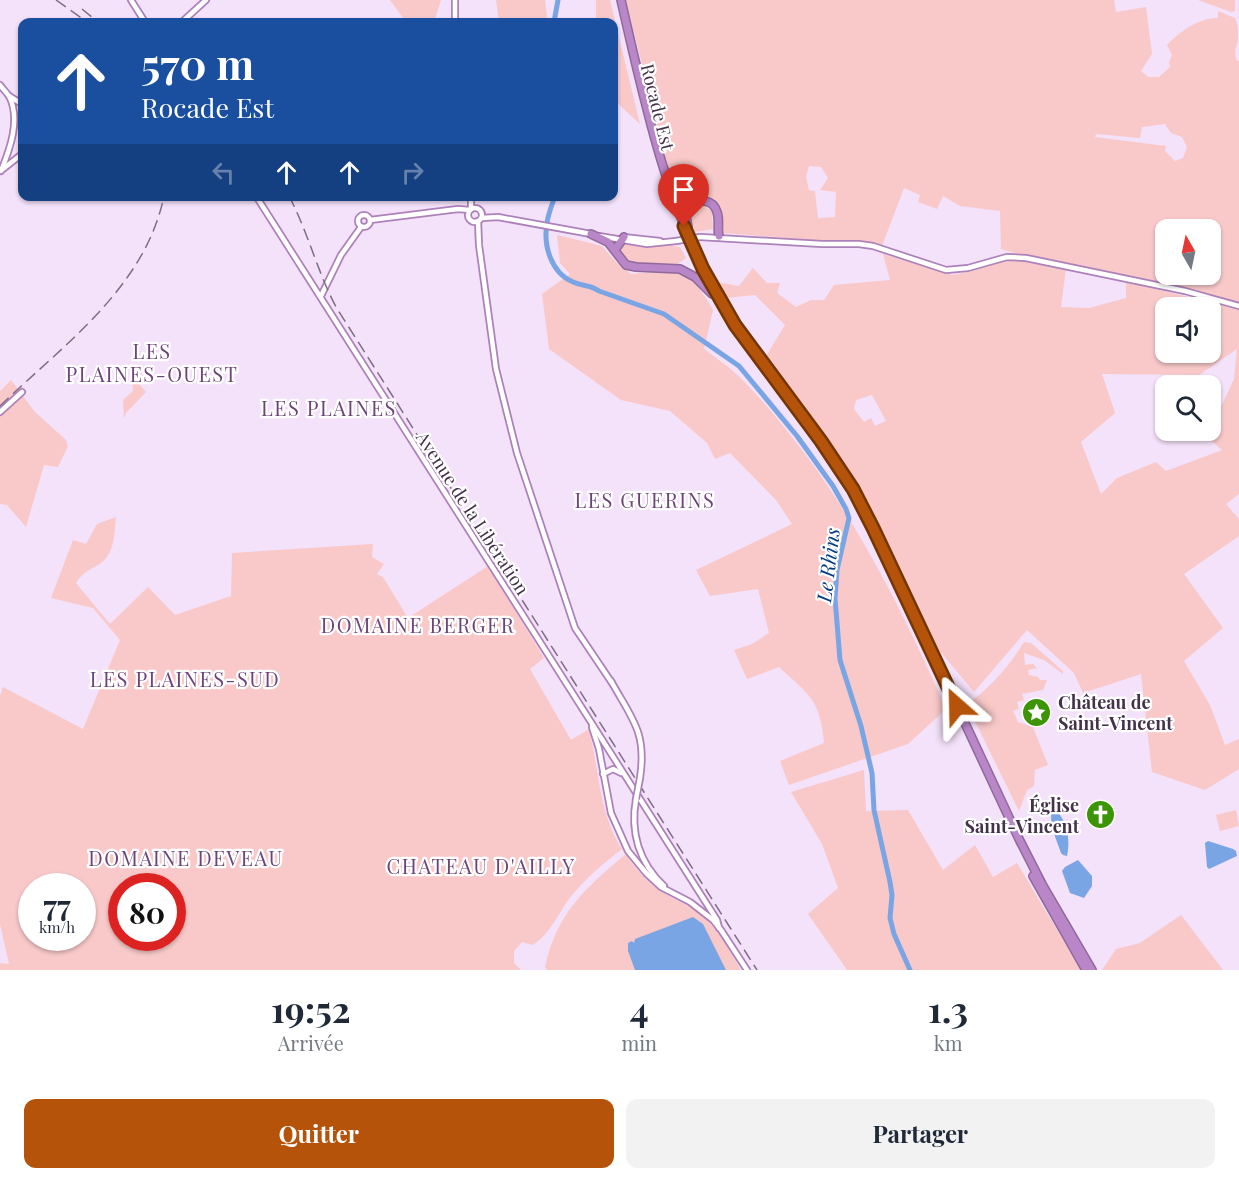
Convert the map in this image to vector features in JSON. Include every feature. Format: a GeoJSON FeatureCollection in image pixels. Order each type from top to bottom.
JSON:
{"type":"FeatureCollection","features":[{"type":"Feature","properties":{"kind":"highway","name":"Rocade Est"},"geometry":{"type":"LineString","coordinates":[[616,0],[662,181],[686,244],[712,294],[746,350],[851,490]]}},
{"type":"Feature","properties":{"kind":"highway","name":"Rocade Est"},"geometry":{"type":"LineString","coordinates":[[621,0],[663,171],[676,209],[703,269],[750,347],[821,441],[851,490]]}},
{"type":"Feature","properties":{"kind":"highway"},"geometry":{"type":"LineString","coordinates":[[703,269],[686,221],[689,206],[699,201],[710,203],[717,212],[719,236]]}},
{"type":"Feature","properties":{"kind":"highway"},"geometry":{"type":"LineString","coordinates":[[710,236],[718,228]]}},
{"type":"Feature","properties":{"kind":"highway"},"geometry":{"type":"LineString","coordinates":[[591,234],[608,242],[622,262],[630,266],[674,268],[685,271],[695,277],[712,294]]}},
{"type":"Feature","properties":{"kind":"highway"},"geometry":{"type":"LineString","coordinates":[[615,250],[623,238]]}},
{"type":"Feature","properties":{"kind":"highway"},"geometry":{"type":"LineString","coordinates":[[851,490],[1020,850],[1086,970]]}},
{"type":"Feature","properties":{"kind":"highway"},"geometry":{"type":"LineString","coordinates":[[851,490],[873,528],[1019,839],[1092,970]]}},
{"type":"Feature","properties":{"kind":"street"},"geometry":{"type":"LineString","coordinates":[[131,0],[142,18]]}},
{"type":"Feature","properties":{"kind":"street"},"geometry":{"type":"LineString","coordinates":[[186,18],[206,0]]}},
{"type":"Feature","properties":{"kind":"street"},"geometry":{"type":"LineString","coordinates":[[455,0],[455,18]]}},
{"type":"Feature","properties":{"kind":"street"},"geometry":{"type":"LineString","coordinates":[[0,85],[9,96],[18,102]]}},
{"type":"Feature","properties":{"kind":"street"},"geometry":{"type":"LineString","coordinates":[[1,172],[9,150],[14,124],[14,112],[9,96]]}},
{"type":"Feature","properties":{"kind":"street"},"geometry":{"type":"LineString","coordinates":[[1,172],[18,157]]}},
{"type":"Feature","properties":{"kind":"street","name":"Avenue de la Libération"},"geometry":{"type":"LineString","coordinates":[[259,201],[590,722]]}},
{"type":"Feature","properties":{"kind":"street"},"geometry":{"type":"LineString","coordinates":[[472,201],[472,211],[479,218],[498,217],[623,238]]}},
{"type":"Feature","properties":{"kind":"street"},"geometry":{"type":"LineString","coordinates":[[361,226],[358,222],[360,216],[366,216],[370,220],[452,210],[472,211],[479,218],[479,245],[502,396],[520,464],[571,615],[634,719],[639,733],[642,758],[633,822],[637,847],[652,874],[719,927],[747,970]]}},
{"type":"Feature","properties":{"kind":"street"},"geometry":{"type":"LineString","coordinates":[[361,226],[367,227],[370,220]]}},
{"type":"Feature","properties":{"kind":"street"},"geometry":{"type":"LineString","coordinates":[[321,296],[341,255],[361,226]]}},
{"type":"Feature","properties":{"kind":"street"},"geometry":{"type":"LineString","coordinates":[[578,231],[647,244],[710,236],[821,244],[846,243],[873,246],[946,270],[958,270],[1007,257],[1026,258],[1185,291],[1239,306]]}},
{"type":"Feature","properties":{"kind":"street"},"geometry":{"type":"LineString","coordinates":[[0,411],[21,392]]}},
{"type":"Feature","properties":{"kind":"street"},"geometry":{"type":"LineString","coordinates":[[590,722],[599,749],[611,813],[623,843],[646,873],[661,887],[671,891]]}},
{"type":"Feature","properties":{"kind":"street"},"geometry":{"type":"LineString","coordinates":[[590,722],[717,920],[719,927]]}},
{"type":"Feature","properties":{"kind":"street"},"geometry":{"type":"LineString","coordinates":[[603,774],[615,769],[621,772],[629,782]]}},
{"type":"Feature","properties":{"kind":"shaded area"},"geometry":{"type":"Polygon","coordinates":[[[390,0],[441,0],[435,18],[403,18],[390,0]]]}},
{"type":"Feature","properties":{"kind":"shaded area"},"geometry":{"type":"Polygon","coordinates":[[[496,0],[545,0],[546,18],[498,18],[496,0]]]}},
{"type":"Feature","properties":{"kind":"shaded area"},"geometry":{"type":"Polygon","coordinates":[[[596,0],[610,0],[614,18],[596,18],[596,0]]]}},
{"type":"Feature","properties":{"kind":"shaded area"},"geometry":{"type":"Polygon","coordinates":[[[626,0],[1114,0],[1116,12],[1146,7],[1152,54],[1141,71],[1148,77],[1159,77],[1170,67],[1169,62],[1172,55],[1167,45],[1184,30],[1204,20],[1218,18],[1218,11],[1235,18],[1238,30],[1235,50],[1236,60],[1239,61],[1239,303],[1165,285],[1221,285],[1221,219],[1155,219],[1155,283],[1001,249],[1000,211],[960,206],[943,196],[937,209],[918,202],[920,195],[904,188],[882,246],[859,242],[723,233],[723,215],[716,201],[699,196],[681,204],[667,165],[626,0]],[[1165,124],[1142,127],[1140,138],[1096,134],[1095,137],[1166,146],[1165,151],[1175,161],[1183,158],[1187,147],[1182,137],[1171,133],[1165,124]],[[809,166],[806,177],[809,190],[815,191],[818,218],[835,217],[836,192],[820,190],[828,178],[821,167],[809,166]]]}},
{"type":"Feature","properties":{"kind":"shaded area"},"geometry":{"type":"Polygon","coordinates":[[[1198,0],[1235,0],[1235,11],[1231,12],[1198,0]]]}},
{"type":"Feature","properties":{"kind":"shaded area"},"geometry":{"type":"Polygon","coordinates":[[[618,33],[640,124],[618,104],[618,33]]]}},
{"type":"Feature","properties":{"kind":"shaded area"},"geometry":{"type":"Polygon","coordinates":[[[704,206],[712,211],[713,229],[695,232],[692,215],[696,209],[704,206]]]}},
{"type":"Feature","properties":{"kind":"shaded area"},"geometry":{"type":"Polygon","coordinates":[[[557,235],[602,246],[631,274],[671,272],[680,274],[696,285],[704,295],[713,310],[704,349],[748,385],[812,464],[856,530],[876,565],[930,672],[946,709],[908,744],[789,785],[780,761],[824,743],[816,707],[806,692],[779,667],[747,679],[734,650],[752,644],[769,633],[758,589],[710,596],[696,570],[792,524],[776,500],[730,453],[715,459],[707,443],[670,411],[621,400],[549,349],[542,294],[570,274],[560,263],[557,235]]]}},
{"type":"Feature","properties":{"kind":"shaded area"},"geometry":{"type":"Polygon","coordinates":[[[622,243],[680,247],[686,258],[676,265],[632,264],[624,259],[619,250],[622,243]]]}},
{"type":"Feature","properties":{"kind":"shaded area"},"geometry":{"type":"Polygon","coordinates":[[[883,254],[952,275],[973,271],[1004,260],[1022,260],[1066,268],[1061,307],[1089,308],[1126,298],[1126,282],[1189,297],[1155,297],[1155,363],[1217,363],[1199,375],[1102,374],[1115,413],[1081,442],[1101,494],[1117,478],[1156,462],[1166,471],[1222,450],[1212,441],[1221,441],[1221,407],[1234,379],[1237,349],[1221,360],[1221,305],[1239,309],[1239,494],[1226,504],[1239,519],[1239,536],[1184,574],[1223,628],[1184,661],[1210,705],[1225,745],[1239,739],[1239,769],[1205,790],[1152,772],[1141,674],[1083,693],[1074,673],[1027,630],[974,692],[939,650],[866,501],[766,356],[785,325],[755,295],[726,298],[717,282],[739,286],[753,268],[767,283],[780,283],[777,293],[796,307],[811,300],[824,300],[834,285],[890,280],[883,254]],[[872,395],[856,400],[854,409],[864,422],[871,418],[875,426],[886,421],[872,395]]]}},
{"type":"Feature","properties":{"kind":"shaded area"},"geometry":{"type":"Polygon","coordinates":[[[11,380],[35,412],[66,440],[68,446],[58,467],[44,465],[26,527],[7,505],[0,504],[0,391],[11,380]]]}},
{"type":"Feature","properties":{"kind":"shaded area"},"geometry":{"type":"Polygon","coordinates":[[[132,380],[136,380],[146,392],[126,413],[124,419],[123,400],[133,391],[132,380]]]}},
{"type":"Feature","properties":{"kind":"shaded area"},"geometry":{"type":"Polygon","coordinates":[[[116,517],[114,537],[108,556],[83,574],[76,583],[110,624],[148,587],[175,615],[231,596],[232,553],[373,544],[372,557],[384,564],[377,574],[383,577],[408,618],[488,566],[544,658],[530,669],[571,740],[589,729],[604,806],[614,835],[622,849],[578,888],[539,941],[532,945],[522,942],[514,951],[514,963],[521,970],[0,970],[0,963],[9,964],[0,924],[0,696],[3,687],[83,729],[120,640],[93,608],[51,598],[73,540],[86,544],[97,524],[116,517]]]}},
{"type":"Feature","properties":{"kind":"shaded area"},"geometry":{"type":"Polygon","coordinates":[[[1024,642],[1031,643],[1063,671],[1063,674],[1044,660],[1024,653],[1025,665],[1033,664],[1037,668],[1028,670],[1029,675],[1038,677],[1040,680],[1047,680],[1043,690],[1022,694],[1024,700],[1017,702],[1019,709],[1013,711],[1018,722],[1033,727],[1048,765],[1035,770],[1034,786],[1027,790],[1019,811],[967,705],[998,676],[1024,642]]]}},
{"type":"Feature","properties":{"kind":"shaded area"},"geometry":{"type":"Polygon","coordinates":[[[864,770],[866,811],[908,810],[943,870],[975,845],[993,877],[1017,863],[1081,970],[847,970],[808,914],[838,888],[822,844],[791,792],[864,770]]]}},
{"type":"Feature","properties":{"kind":"shaded area"},"geometry":{"type":"Polygon","coordinates":[[[1236,810],[1239,826],[1220,831],[1216,815],[1236,810]]]}},
{"type":"Feature","properties":{"kind":"shaded area"},"geometry":{"type":"Polygon","coordinates":[[[626,854],[656,887],[693,908],[711,924],[741,970],[547,970],[545,967],[550,948],[565,916],[586,890],[626,854]]]}},
{"type":"Feature","properties":{"kind":"shaded area"},"geometry":{"type":"Polygon","coordinates":[[[1181,915],[1223,970],[1102,970],[1116,949],[1140,943],[1181,915]]]}},
{"type":"Feature","properties":{"kind":"water"},"geometry":{"type":"Polygon","coordinates":[[[1053,808],[1065,823],[1067,856],[1061,853],[1053,830],[1051,813],[1053,808]]]}},
{"type":"Feature","properties":{"kind":"water"},"geometry":{"type":"Polygon","coordinates":[[[1208,841],[1233,849],[1237,856],[1209,869],[1205,843],[1208,841]]]}},
{"type":"Feature","properties":{"kind":"water"},"geometry":{"type":"Polygon","coordinates":[[[1078,860],[1092,876],[1092,886],[1084,898],[1070,893],[1062,871],[1078,860]]]}},
{"type":"Feature","properties":{"kind":"water"},"geometry":{"type":"Polygon","coordinates":[[[693,917],[703,924],[726,970],[635,970],[628,951],[628,943],[632,941],[634,943],[635,939],[693,917]]]}},
{"type":"Feature","properties":{"kind":"waterway","name":"Le Rhins"},"geometry":{"type":"LineString","coordinates":[[555,18],[558,0]]}},
{"type":"Feature","properties":{"kind":"waterway","name":"Le Rhins"},"geometry":{"type":"LineString","coordinates":[[554,201],[548,220],[546,240],[550,257],[559,272],[565,278],[580,285],[592,287],[664,314],[739,366],[797,436],[833,486],[846,509],[849,518],[837,570],[835,598],[840,660],[861,726],[872,773],[874,810],[892,895],[890,918],[894,934],[910,970]]}},
{"type":"Feature","properties":{"kind":"railway"},"geometry":{"type":"LineString","coordinates":[[56,0],[81,18]]}},
{"type":"Feature","properties":{"kind":"railway"},"geometry":{"type":"LineString","coordinates":[[82,9],[93,18]]}},
{"type":"Feature","properties":{"kind":"railway"},"geometry":{"type":"LineString","coordinates":[[0,406],[75,337],[120,287],[139,259],[154,229],[162,201]]}},
{"type":"Feature","properties":{"kind":"railway"},"geometry":{"type":"LineString","coordinates":[[291,201],[336,307],[757,970]]}},
{"type":"Feature","properties":{"kind":"place","name":"Château de Saint-Vincent"},"geometry":{"type":"Point","coordinates":[1037,712]}},
{"type":"Feature","properties":{"kind":"place","name":"Église Saint-Vincent"},"geometry":{"type":"Point","coordinates":[1100,815]}},
{"type":"Feature","properties":{"kind":"district","name":"LES PLAINES-OUEST"},"geometry":{"type":"Point","coordinates":[152,362]}},
{"type":"Feature","properties":{"kind":"district","name":"LES PLAINES"},"geometry":{"type":"Point","coordinates":[329,407]}},
{"type":"Feature","properties":{"kind":"district","name":"LES GUERINS"},"geometry":{"type":"Point","coordinates":[645,499]}},
{"type":"Feature","properties":{"kind":"district","name":"DOMAINE BERGER"},"geometry":{"type":"Point","coordinates":[418,624]}},
{"type":"Feature","properties":{"kind":"district","name":"LES PLAINES-SUD"},"geometry":{"type":"Point","coordinates":[185,678]}},
{"type":"Feature","properties":{"kind":"district","name":"DOMAINE DEVEAU"},"geometry":{"type":"Point","coordinates":[186,857]}},
{"type":"Feature","properties":{"kind":"district","name":"CHATEAU D'AILLY"},"geometry":{"type":"Point","coordinates":[481,865]}},
{"type":"Feature","properties":{"kind":"route"},"geometry":{"type":"LineString","coordinates":[[684,226],[703,269],[735,325],[821,441],[853,489],[957,706]]}}]}
